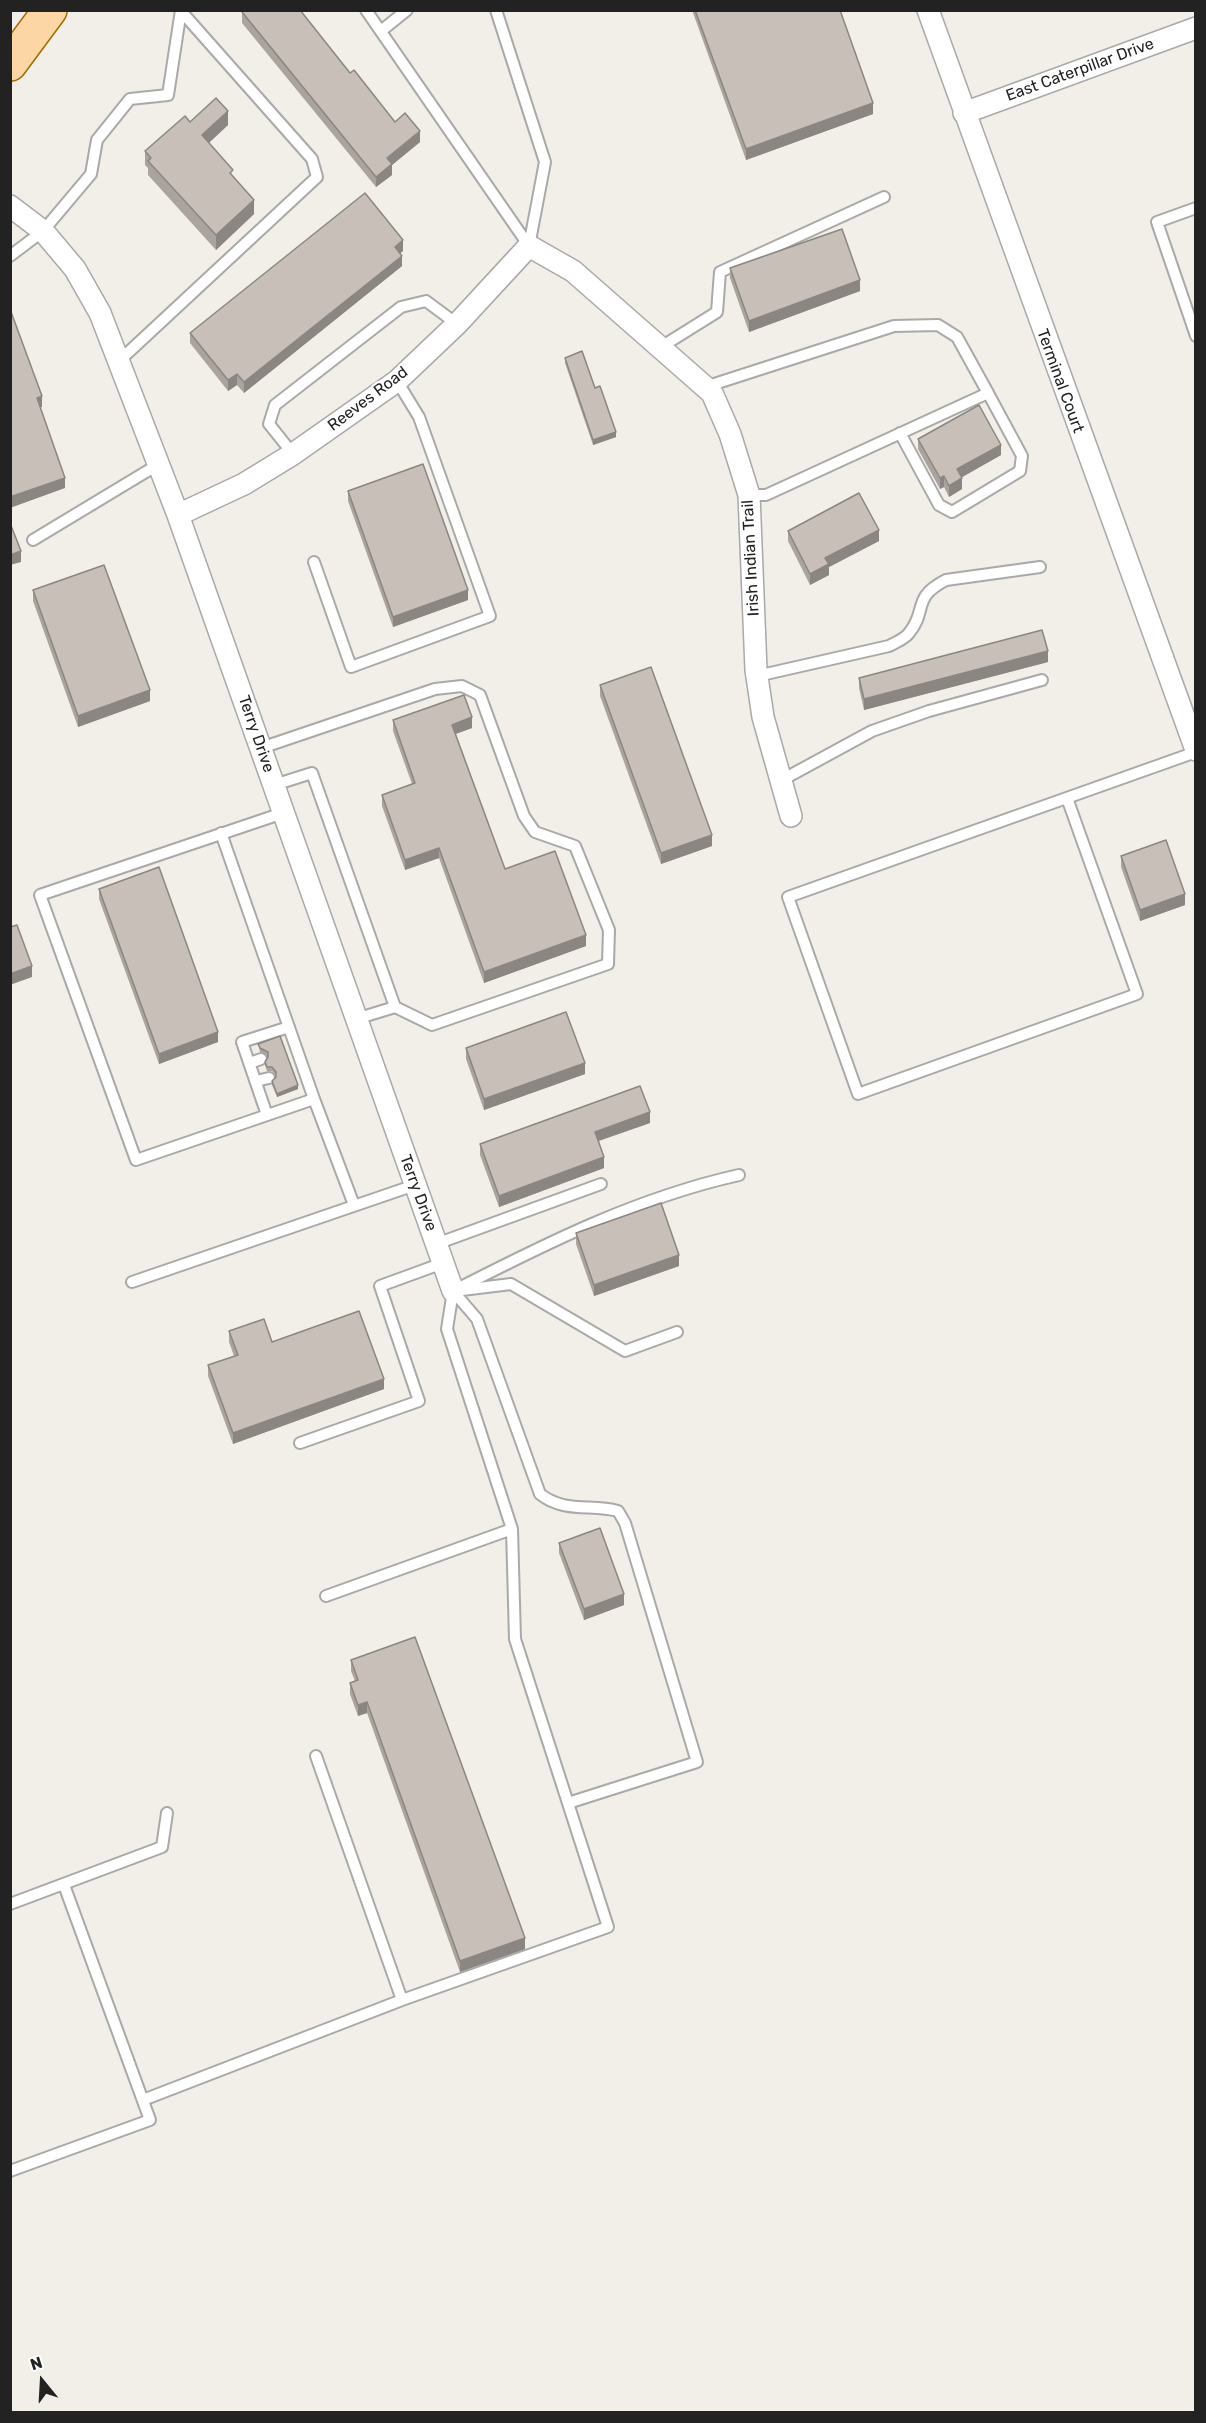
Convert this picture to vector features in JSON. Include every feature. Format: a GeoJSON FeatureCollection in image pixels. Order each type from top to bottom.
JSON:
{"type":"FeatureCollection","features":[{"type":"Feature","properties":{"kind":"main road"},"geometry":{"type":"LineString","coordinates":[[10,64],[50,10]]}},
{"type":"Feature","properties":{"kind":"street","name":"Terminal Court"},"geometry":{"type":"LineString","coordinates":[[928,10],[1196,751]]}},
{"type":"Feature","properties":{"kind":"street","name":"East Caterpillar Drive"},"geometry":{"type":"LineString","coordinates":[[964,113],[1196,28]]}},
{"type":"Feature","properties":{"kind":"street","name":"Terry Drive"},"geometry":{"type":"LineString","coordinates":[[10,206],[44,231],[75,269],[100,313],[178,515],[453,1291]]}},
{"type":"Feature","properties":{"kind":"street","name":"Reeves Road"},"geometry":{"type":"LineString","coordinates":[[178,515],[244,484],[293,454],[397,381],[457,324],[529,246]]}},
{"type":"Feature","properties":{"kind":"street","name":"Irish Indian Trail"},"geometry":{"type":"LineString","coordinates":[[529,246],[573,271],[705,387],[711,393],[730,434],[748,495],[757,676],[763,717],[791,816]]}},
{"type":"Feature","properties":{"kind":"lane"},"geometry":{"type":"LineString","coordinates":[[10,256],[44,231],[91,174],[97,140],[130,99],[168,95],[181,10],[312,159],[317,177],[119,360]]}},
{"type":"Feature","properties":{"kind":"lane"},"geometry":{"type":"LineString","coordinates":[[366,10],[529,246]]}},
{"type":"Feature","properties":{"kind":"lane"},"geometry":{"type":"LineString","coordinates":[[381,31],[407,10]]}},
{"type":"Feature","properties":{"kind":"lane"},"geometry":{"type":"LineString","coordinates":[[496,10],[545,162],[529,246]]}},
{"type":"Feature","properties":{"kind":"lane"},"geometry":{"type":"LineString","coordinates":[[661,347],[717,312],[720,272],[884,197]]}},
{"type":"Feature","properties":{"kind":"lane"},"geometry":{"type":"LineString","coordinates":[[1196,208],[1156,222],[1196,336]]}},
{"type":"Feature","properties":{"kind":"lane"},"geometry":{"type":"LineString","coordinates":[[293,454],[269,424],[275,405],[401,307],[426,301],[457,324]]}},
{"type":"Feature","properties":{"kind":"lane"},"geometry":{"type":"LineString","coordinates":[[705,387],[732,376],[894,326],[938,325],[957,337],[1022,456],[1020,471],[952,512],[939,505],[900,433]]}},
{"type":"Feature","properties":{"kind":"lane"},"geometry":{"type":"LineString","coordinates":[[314,562],[351,667],[490,616],[419,417],[397,381]]}},
{"type":"Feature","properties":{"kind":"lane"},"geometry":{"type":"LineString","coordinates":[[748,495],[766,495],[988,393]]}},
{"type":"Feature","properties":{"kind":"lane"},"geometry":{"type":"LineString","coordinates":[[33,540],[159,464]]}},
{"type":"Feature","properties":{"kind":"lane"},"geometry":{"type":"LineString","coordinates":[[757,676],[889,646],[908,635],[918,619],[920,605],[926,594],[946,580],[1040,567]]}},
{"type":"Feature","properties":{"kind":"lane"},"geometry":{"type":"LineString","coordinates":[[780,781],[872,731],[929,711],[1042,680]]}},
{"type":"Feature","properties":{"kind":"lane"},"geometry":{"type":"LineString","coordinates":[[261,748],[435,689],[462,686],[480,695],[524,816],[536,832],[575,846],[609,930],[608,964],[432,1025],[395,1006],[312,773],[274,785]]}},
{"type":"Feature","properties":{"kind":"lane"},"geometry":{"type":"LineString","coordinates":[[1067,798],[1137,994],[858,1094],[788,897],[1196,751]]}},
{"type":"Feature","properties":{"kind":"lane"},"geometry":{"type":"LineString","coordinates":[[283,813],[40,895],[136,1160],[315,1099]]}},
{"type":"Feature","properties":{"kind":"lane"},"geometry":{"type":"LineString","coordinates":[[221,833],[354,1205]]}},
{"type":"Feature","properties":{"kind":"lane"},"geometry":{"type":"LineString","coordinates":[[356,1019],[395,1006]]}},
{"type":"Feature","properties":{"kind":"lane"},"geometry":{"type":"LineString","coordinates":[[267,1115],[242,1042],[289,1027]]}},
{"type":"Feature","properties":{"kind":"lane"},"geometry":{"type":"LineString","coordinates":[[285,1051],[296,1047]]}},
{"type":"Feature","properties":{"kind":"lane"},"geometry":{"type":"LineString","coordinates":[[249,1063],[261,1059]]}},
{"type":"Feature","properties":{"kind":"lane"},"geometry":{"type":"LineString","coordinates":[[291,1070],[303,1066]]}},
{"type":"Feature","properties":{"kind":"lane"},"geometry":{"type":"LineString","coordinates":[[256,1082],[269,1078]]}},
{"type":"Feature","properties":{"kind":"lane"},"geometry":{"type":"LineString","coordinates":[[453,1291],[572,1231],[635,1205],[684,1188],[739,1175]]}},
{"type":"Feature","properties":{"kind":"lane"},"geometry":{"type":"LineString","coordinates":[[300,1443],[419,1401],[380,1286],[439,1253],[601,1184]]}},
{"type":"Feature","properties":{"kind":"lane"},"geometry":{"type":"LineString","coordinates":[[132,1282],[415,1185]]}},
{"type":"Feature","properties":{"kind":"lane"},"geometry":{"type":"LineString","coordinates":[[453,1291],[511,1284],[625,1351],[677,1332]]}},
{"type":"Feature","properties":{"kind":"lane"},"geometry":{"type":"LineString","coordinates":[[142,2100],[402,2000],[608,1927],[515,1639],[512,1529],[447,1329],[453,1291]]}},
{"type":"Feature","properties":{"kind":"lane"},"geometry":{"type":"LineString","coordinates":[[453,1291],[477,1319],[540,1494],[551,1503],[574,1507],[605,1507],[618,1511],[625,1523],[697,1762],[567,1803]]}},
{"type":"Feature","properties":{"kind":"lane"},"geometry":{"type":"LineString","coordinates":[[326,1596],[512,1529]]}},
{"type":"Feature","properties":{"kind":"lane"},"geometry":{"type":"LineString","coordinates":[[316,1756],[402,2000]]}},
{"type":"Feature","properties":{"kind":"lane"},"geometry":{"type":"LineString","coordinates":[[10,1904],[162,1847],[167,1813]]}},
{"type":"Feature","properties":{"kind":"lane"},"geometry":{"type":"LineString","coordinates":[[10,2171],[150,2120],[64,1885]]}},
{"type":"Feature","properties":{"kind":"building"},"geometry":{"type":"Polygon","coordinates":[[[244,10],[300,10],[350,73],[354,70],[395,122],[405,113],[420,131],[387,158],[392,164],[376,177],[242,12],[244,10]]]}},
{"type":"Feature","properties":{"kind":"building"},"geometry":{"type":"Polygon","coordinates":[[[695,10],[840,10],[873,103],[746,149],[695,10]]]}},
{"type":"Feature","properties":{"kind":"building"},"geometry":{"type":"Polygon","coordinates":[[[216,98],[228,111],[202,135],[233,170],[230,173],[254,200],[216,235],[148,161],[151,158],[145,151],[185,116],[190,122],[216,98]]]}},
{"type":"Feature","properties":{"kind":"building"},"geometry":{"type":"Polygon","coordinates":[[[365,193],[403,240],[395,247],[402,256],[244,382],[237,374],[228,380],[190,333],[365,193]]]}},
{"type":"Feature","properties":{"kind":"building"},"geometry":{"type":"Polygon","coordinates":[[[842,229],[860,280],[749,321],[730,268],[842,229]]]}},
{"type":"Feature","properties":{"kind":"building"},"geometry":{"type":"Polygon","coordinates":[[[10,309],[42,396],[37,398],[65,478],[10,497],[10,309]]]}},
{"type":"Feature","properties":{"kind":"building"},"geometry":{"type":"Polygon","coordinates":[[[582,351],[595,388],[600,386],[616,432],[593,440],[565,358],[582,351]]]}},
{"type":"Feature","properties":{"kind":"building"},"geometry":{"type":"Polygon","coordinates":[[[979,405],[1001,445],[957,469],[962,478],[949,486],[944,476],[940,478],[918,439],[979,405]]]}},
{"type":"Feature","properties":{"kind":"building"},"geometry":{"type":"Polygon","coordinates":[[[423,464],[468,590],[393,617],[348,491],[423,464]]]}},
{"type":"Feature","properties":{"kind":"building"},"geometry":{"type":"Polygon","coordinates":[[[859,493],[879,530],[825,558],[829,564],[810,574],[788,531],[859,493]]]}},
{"type":"Feature","properties":{"kind":"building"},"geometry":{"type":"Polygon","coordinates":[[[10,523],[21,551],[10,555],[10,523]]]}},
{"type":"Feature","properties":{"kind":"building"},"geometry":{"type":"Polygon","coordinates":[[[104,565],[150,690],[78,716],[33,590],[104,565]]]}},
{"type":"Feature","properties":{"kind":"building"},"geometry":{"type":"Polygon","coordinates":[[[1042,630],[1048,651],[864,699],[859,678],[1042,630]]]}},
{"type":"Feature","properties":{"kind":"building"},"geometry":{"type":"Polygon","coordinates":[[[651,667],[712,835],[661,853],[600,685],[651,667]]]}},
{"type":"Feature","properties":{"kind":"building"},"geometry":{"type":"Polygon","coordinates":[[[464,695],[472,717],[452,725],[505,869],[555,851],[586,935],[484,972],[439,848],[405,860],[382,795],[415,783],[393,720],[464,695]]]}},
{"type":"Feature","properties":{"kind":"building"},"geometry":{"type":"Polygon","coordinates":[[[1166,840],[1185,894],[1140,910],[1121,856],[1166,840]]]}},
{"type":"Feature","properties":{"kind":"building"},"geometry":{"type":"Polygon","coordinates":[[[159,867],[218,1032],[159,1054],[99,889],[159,867]]]}},
{"type":"Feature","properties":{"kind":"building"},"geometry":{"type":"Polygon","coordinates":[[[17,925],[32,966],[10,974],[10,927],[17,925]]]}},
{"type":"Feature","properties":{"kind":"building"},"geometry":{"type":"Polygon","coordinates":[[[566,1012],[585,1063],[484,1099],[466,1048],[566,1012]]]}},
{"type":"Feature","properties":{"kind":"building"},"geometry":{"type":"Polygon","coordinates":[[[280,1036],[298,1085],[277,1094],[272,1081],[276,1077],[276,1072],[272,1067],[267,1067],[265,1062],[268,1052],[260,1048],[258,1044],[280,1036]]]}},
{"type":"Feature","properties":{"kind":"building"},"geometry":{"type":"Polygon","coordinates":[[[640,1086],[650,1112],[595,1132],[604,1157],[499,1196],[480,1144],[640,1086]]]}},
{"type":"Feature","properties":{"kind":"building"},"geometry":{"type":"Polygon","coordinates":[[[661,1203],[679,1255],[594,1285],[576,1233],[661,1203]]]}},
{"type":"Feature","properties":{"kind":"building"},"geometry":{"type":"Polygon","coordinates":[[[359,1311],[384,1379],[233,1433],[208,1365],[238,1355],[229,1331],[264,1319],[272,1342],[359,1311]]]}},
{"type":"Feature","properties":{"kind":"building"},"geometry":{"type":"Polygon","coordinates":[[[600,1528],[624,1594],[584,1609],[559,1543],[600,1528]]]}},
{"type":"Feature","properties":{"kind":"building"},"geometry":{"type":"Polygon","coordinates":[[[415,1637],[525,1938],[460,1961],[367,1702],[358,1705],[350,1683],[358,1680],[351,1660],[415,1637]]]}}]}
